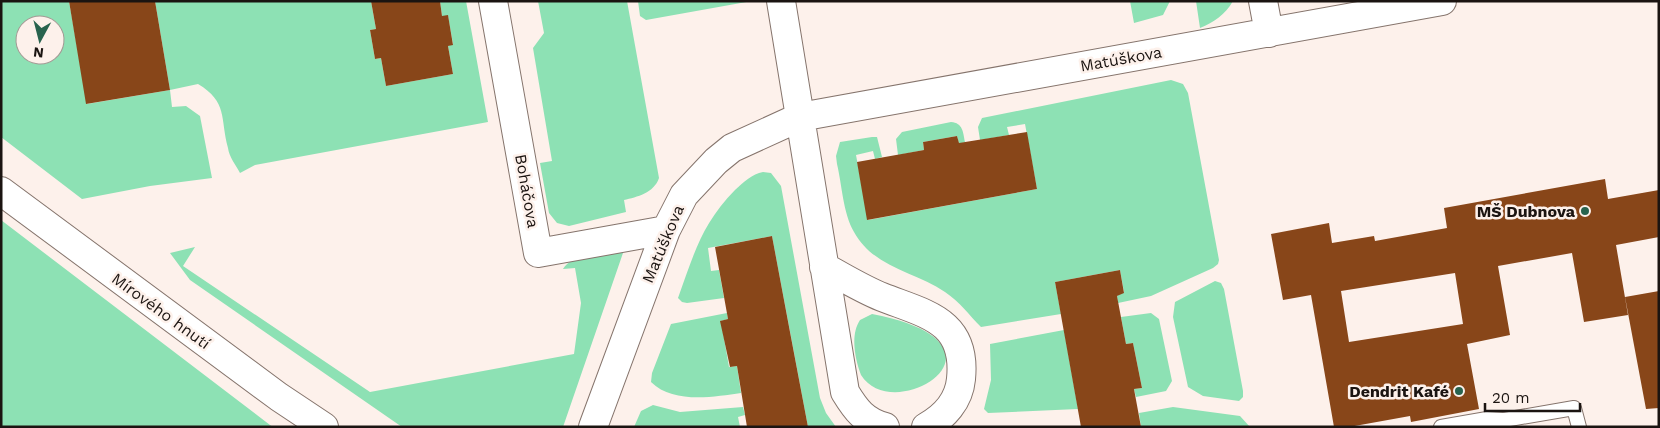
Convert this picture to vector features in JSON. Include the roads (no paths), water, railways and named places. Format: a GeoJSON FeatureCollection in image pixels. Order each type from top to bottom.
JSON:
{"type":"FeatureCollection","features":[{"type":"Feature","properties":{"kind":"street","name":"Boháčova"},"geometry":{"type":"LineString","coordinates":[[493,1],[538,253],[666,230]]}},
{"type":"Feature","properties":{"kind":"street"},"geometry":{"type":"LineString","coordinates":[[781,1],[845,392],[858,412],[869,422],[885,427]]}},
{"type":"Feature","properties":{"kind":"street"},"geometry":{"type":"LineString","coordinates":[[1263,1],[1269,33]]}},
{"type":"Feature","properties":{"kind":"street","name":"Matúškova"},"geometry":{"type":"LineString","coordinates":[[593,427],[666,230],[684,196],[716,161],[732,148],[800,117],[1442,1]]}},
{"type":"Feature","properties":{"kind":"street","name":"Mírového hnutí"},"geometry":{"type":"LineString","coordinates":[[1,191],[271,391],[324,427]]}},
{"type":"Feature","properties":{"kind":"street"},"geometry":{"type":"LineString","coordinates":[[824,267],[882,297],[908,305],[932,316],[955,339],[962,369],[960,383],[954,400],[940,418],[926,427]]}},
{"type":"Feature","properties":{"kind":"lane"},"geometry":{"type":"LineString","coordinates":[[1442,427],[1487,419],[1504,420],[1574,408],[1579,427]]}},
{"type":"Feature","properties":{"kind":"place","name":"MŠ Dubnova"},"geometry":{"type":"Point","coordinates":[1585,211]}},
{"type":"Feature","properties":{"kind":"place","name":"Dendrit Kafé"},"geometry":{"type":"Point","coordinates":[1459,391]}}]}
